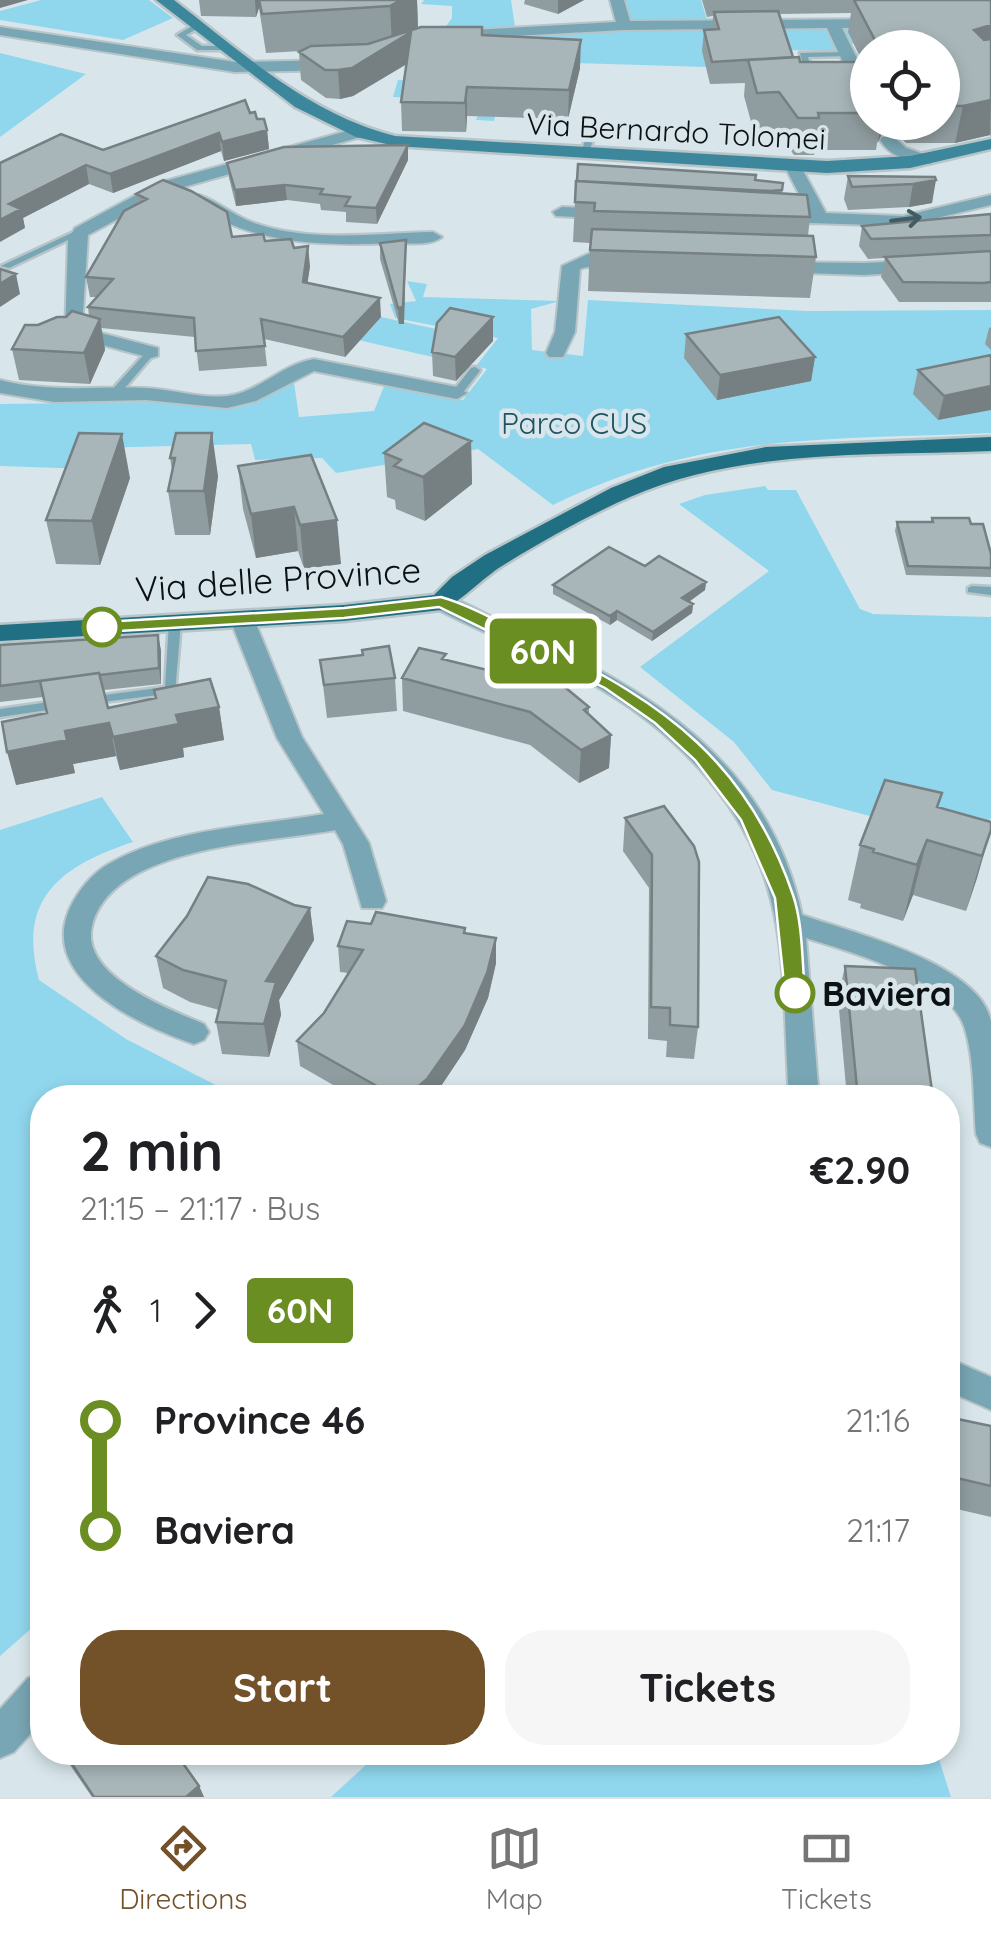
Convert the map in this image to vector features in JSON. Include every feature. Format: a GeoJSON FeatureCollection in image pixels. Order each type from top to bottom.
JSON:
{"type":"FeatureCollection","features":[{"type":"Feature","properties":{"kind":"main road"},"geometry":{"type":"LineString","coordinates":[[441,602],[461,582],[494,560],[629,489],[672,472],[766,454],[991,444]]}},
{"type":"Feature","properties":{"kind":"main road","name":"Via delle Province"},"geometry":{"type":"LineString","coordinates":[[0,633],[441,602]]}},
{"type":"Feature","properties":{"kind":"street","name":"Via Bernardo Tolomei"},"geometry":{"type":"LineString","coordinates":[[164,0],[314,112],[358,134],[424,145],[792,165],[884,140],[930,158],[991,144]]}},
{"type":"Feature","properties":{"kind":"street"},"geometry":{"type":"LineString","coordinates":[[617,0],[624,26]]}},
{"type":"Feature","properties":{"kind":"street"},"geometry":{"type":"LineString","coordinates":[[473,34],[624,26],[906,22]]}},
{"type":"Feature","properties":{"kind":"street"},"geometry":{"type":"LineString","coordinates":[[832,23],[850,64]]}},
{"type":"Feature","properties":{"kind":"street"},"geometry":{"type":"LineString","coordinates":[[0,31],[254,68],[358,64]]}},
{"type":"Feature","properties":{"kind":"street"},"geometry":{"type":"LineString","coordinates":[[151,352],[74,333],[76,244],[81,232],[153,191],[358,134]]}},
{"type":"Feature","properties":{"kind":"street"},"geometry":{"type":"LineString","coordinates":[[792,165],[820,218]]}},
{"type":"Feature","properties":{"kind":"street"},"geometry":{"type":"LineString","coordinates":[[179,182],[222,219],[258,230],[366,241],[433,237]]}},
{"type":"Feature","properties":{"kind":"street"},"geometry":{"type":"LineString","coordinates":[[749,222],[820,218],[903,220],[991,200]]}},
{"type":"Feature","properties":{"kind":"street"},"geometry":{"type":"LineString","coordinates":[[562,212],[637,216]]}},
{"type":"Feature","properties":{"kind":"street"},"geometry":{"type":"LineString","coordinates":[[556,353],[564,332],[573,263],[593,259],[641,261]]}},
{"type":"Feature","properties":{"kind":"street"},"geometry":{"type":"LineString","coordinates":[[756,266],[991,262]]}},
{"type":"Feature","properties":{"kind":"street"},"geometry":{"type":"LineString","coordinates":[[0,386],[50,398],[114,394],[236,401],[256,394],[292,369],[314,365],[456,394]]}},
{"type":"Feature","properties":{"kind":"street"},"geometry":{"type":"LineString","coordinates":[[441,602],[611,684],[685,740],[715,770],[749,818],[780,882],[789,922],[803,1085]]}},
{"type":"Feature","properties":{"kind":"street"},"geometry":{"type":"LineString","coordinates":[[242,618],[290,738],[363,861],[372,902]]}},
{"type":"Feature","properties":{"kind":"street"},"geometry":{"type":"LineString","coordinates":[[194,1032],[134,1004],[111,989],[87,964],[76,940],[76,929],[94,892],[114,874],[146,859],[341,820]]}},
{"type":"Feature","properties":{"kind":"street"},"geometry":{"type":"LineString","coordinates":[[789,922],[929,975],[958,991],[979,1027],[991,1134]]}},
{"type":"Feature","properties":{"kind":"street"},"geometry":{"type":"LineString","coordinates":[[960,1380],[991,1394]]}},
{"type":"Feature","properties":{"kind":"street"},"geometry":{"type":"LineString","coordinates":[[0,1738],[30,1705]]}},
{"type":"Feature","properties":{"kind":"lane"},"geometry":{"type":"LineString","coordinates":[[803,87],[811,80],[803,56],[842,49]]}},
{"type":"Feature","properties":{"kind":"lane"},"geometry":{"type":"LineString","coordinates":[[585,154],[594,125]]}},
{"type":"Feature","properties":{"kind":"lane"},"geometry":{"type":"LineString","coordinates":[[6,266],[81,232]]}},
{"type":"Feature","properties":{"kind":"lane"},"geometry":{"type":"LineString","coordinates":[[114,394],[151,352]]}},
{"type":"Feature","properties":{"kind":"lane"},"geometry":{"type":"LineString","coordinates":[[456,394],[474,370]]}},
{"type":"Feature","properties":{"kind":"lane"},"geometry":{"type":"LineString","coordinates":[[972,590],[991,591]]}},
{"type":"Feature","properties":{"kind":"lane"},"geometry":{"type":"LineString","coordinates":[[0,713],[172,690],[175,622]]}},
{"type":"Feature","properties":{"kind":"green space"},"geometry":{"type":"Polygon","coordinates":[[[41,0],[149,0],[173,18],[123,40],[0,20],[0,11],[41,0]]]}},
{"type":"Feature","properties":{"kind":"green space"},"geometry":{"type":"Polygon","coordinates":[[[424,0],[511,0],[515,27],[966,27],[991,42],[960,42],[960,30],[850,30],[850,44],[833,44],[835,50],[703,51],[706,67],[509,61],[494,121],[476,120],[484,100],[393,97],[398,80],[487,83],[439,36],[452,18],[452,6],[421,4],[424,0]]]}},
{"type":"Feature","properties":{"kind":"green space"},"geometry":{"type":"Polygon","coordinates":[[[625,0],[701,0],[707,20],[630,21],[625,0]]]}},
{"type":"Feature","properties":{"kind":"green space"},"geometry":{"type":"Polygon","coordinates":[[[0,53],[86,74],[0,137],[0,53]]]}},
{"type":"Feature","properties":{"kind":"green space","name":"Parco CUS"},"geometry":{"type":"Polygon","coordinates":[[[407,281],[427,284],[423,297],[560,301],[531,309],[532,350],[583,356],[588,300],[807,311],[991,310],[991,433],[821,440],[714,452],[608,481],[553,505],[478,449],[336,473],[322,458],[255,460],[251,444],[94,448],[88,469],[0,466],[0,404],[153,402],[229,409],[248,405],[293,376],[299,417],[374,411],[385,384],[463,400],[487,369],[476,366],[498,338],[395,318],[390,304],[416,301],[407,281]]]}},
{"type":"Feature","properties":{"kind":"green space"},"geometry":{"type":"Polygon","coordinates":[[[381,317],[450,332],[446,360],[336,335],[369,331],[381,317]]]}},
{"type":"Feature","properties":{"kind":"green space"},"geometry":{"type":"Polygon","coordinates":[[[765,486],[768,490],[796,490],[860,609],[873,614],[991,617],[991,818],[971,843],[772,790],[734,742],[640,667],[769,571],[679,504],[705,495],[765,486]]]}},
{"type":"Feature","properties":{"kind":"green space"},"geometry":{"type":"Polygon","coordinates":[[[102,797],[133,842],[85,862],[51,889],[34,927],[39,980],[126,1039],[216,1085],[30,1085],[30,1630],[0,1656],[0,830],[102,797]]]}},
{"type":"Feature","properties":{"kind":"green space"},"geometry":{"type":"Polygon","coordinates":[[[366,1765],[941,1765],[951,1797],[331,1797],[366,1765]]]}},
{"type":"Feature","properties":{"kind":"building"},"geometry":{"type":"Polygon","coordinates":[[[259,0],[401,0],[390,6],[262,14],[259,0]]]}},
{"type":"Feature","properties":{"kind":"building"},"geometry":{"type":"Polygon","coordinates":[[[854,0],[991,0],[991,25],[974,30],[984,40],[991,39],[991,100],[960,106],[960,30],[870,30],[854,0]]]}},
{"type":"Feature","properties":{"kind":"building"},"geometry":{"type":"Polygon","coordinates":[[[778,11],[793,57],[712,62],[704,30],[719,29],[714,12],[778,11]]]}},
{"type":"Feature","properties":{"kind":"building"},"geometry":{"type":"Polygon","coordinates":[[[421,27],[482,27],[482,35],[581,40],[569,90],[467,87],[465,103],[401,102],[411,32],[352,68],[325,70],[299,52],[311,46],[368,44],[421,27]]]}},
{"type":"Feature","properties":{"kind":"building"},"geometry":{"type":"Polygon","coordinates":[[[799,57],[800,62],[850,62],[850,113],[818,113],[819,118],[798,118],[779,92],[757,93],[748,60],[799,57]]]}},
{"type":"Feature","properties":{"kind":"building"},"geometry":{"type":"Polygon","coordinates":[[[245,100],[250,113],[264,119],[267,130],[222,142],[219,133],[110,174],[86,165],[9,204],[21,209],[0,220],[0,163],[61,134],[103,150],[245,100]]]}},
{"type":"Feature","properties":{"kind":"building"},"geometry":{"type":"Polygon","coordinates":[[[408,145],[376,208],[345,206],[350,197],[320,194],[323,189],[285,185],[235,190],[227,163],[284,147],[408,145]]]}},
{"type":"Feature","properties":{"kind":"building"},"geometry":{"type":"Polygon","coordinates":[[[578,164],[756,175],[755,180],[783,183],[782,190],[771,191],[577,181],[578,164]]]}},
{"type":"Feature","properties":{"kind":"building"},"geometry":{"type":"Polygon","coordinates":[[[848,176],[935,177],[936,180],[852,187],[848,176]]]}},
{"type":"Feature","properties":{"kind":"building"},"geometry":{"type":"Polygon","coordinates":[[[163,180],[227,212],[232,237],[263,234],[265,241],[291,239],[294,248],[308,246],[303,282],[380,298],[343,337],[261,319],[265,346],[196,351],[194,318],[88,307],[113,279],[86,277],[124,211],[147,199],[136,194],[163,180]]]}},
{"type":"Feature","properties":{"kind":"building"},"geometry":{"type":"Polygon","coordinates":[[[576,181],[807,195],[810,217],[594,211],[595,203],[575,202],[576,181]]]}},
{"type":"Feature","properties":{"kind":"building"},"geometry":{"type":"Polygon","coordinates":[[[991,214],[991,235],[871,239],[862,226],[991,214]]]}},
{"type":"Feature","properties":{"kind":"building"},"geometry":{"type":"Polygon","coordinates":[[[592,229],[813,236],[816,257],[590,250],[592,229]]]}},
{"type":"Feature","properties":{"kind":"building"},"geometry":{"type":"Polygon","coordinates":[[[406,240],[403,307],[398,308],[380,243],[406,240]]]}},
{"type":"Feature","properties":{"kind":"building"},"geometry":{"type":"Polygon","coordinates":[[[991,251],[991,282],[983,283],[903,282],[885,257],[991,251]]]}},
{"type":"Feature","properties":{"kind":"building"},"geometry":{"type":"Polygon","coordinates":[[[0,269],[16,274],[0,284],[0,269]]]}},
{"type":"Feature","properties":{"kind":"building"},"geometry":{"type":"Polygon","coordinates":[[[450,308],[493,317],[455,357],[432,352],[437,323],[450,308]]]}},
{"type":"Feature","properties":{"kind":"building"},"geometry":{"type":"Polygon","coordinates":[[[72,311],[100,319],[84,353],[12,349],[25,325],[66,317],[72,311]]]}},
{"type":"Feature","properties":{"kind":"building"},"geometry":{"type":"Polygon","coordinates":[[[779,317],[815,357],[720,375],[686,334],[779,317]]]}},
{"type":"Feature","properties":{"kind":"building"},"geometry":{"type":"Polygon","coordinates":[[[991,355],[991,386],[944,396],[918,370],[991,355]]]}},
{"type":"Feature","properties":{"kind":"building"},"geometry":{"type":"Polygon","coordinates":[[[424,423],[471,441],[423,477],[394,466],[401,460],[384,453],[424,423]]]}},
{"type":"Feature","properties":{"kind":"building"},"geometry":{"type":"Polygon","coordinates":[[[79,433],[122,434],[92,521],[46,520],[79,433]]]}},
{"type":"Feature","properties":{"kind":"building"},"geometry":{"type":"Polygon","coordinates":[[[176,433],[212,433],[204,491],[168,491],[176,433]]]}},
{"type":"Feature","properties":{"kind":"building"},"geometry":{"type":"Polygon","coordinates":[[[311,455],[337,520],[300,525],[294,507],[251,514],[238,466],[311,455]]]}},
{"type":"Feature","properties":{"kind":"building"},"geometry":{"type":"Polygon","coordinates":[[[932,518],[969,518],[971,524],[983,524],[991,568],[908,566],[897,522],[933,522],[932,518]]]}},
{"type":"Feature","properties":{"kind":"building"},"geometry":{"type":"Polygon","coordinates":[[[609,547],[645,566],[659,556],[706,582],[682,598],[693,604],[653,632],[617,611],[610,616],[553,585],[609,547]]]}},
{"type":"Feature","properties":{"kind":"building"},"geometry":{"type":"Polygon","coordinates":[[[158,635],[159,668],[0,686],[0,645],[158,635]]]}},
{"type":"Feature","properties":{"kind":"building"},"geometry":{"type":"Polygon","coordinates":[[[389,646],[395,678],[324,685],[320,660],[363,655],[362,650],[389,646]]]}},
{"type":"Feature","properties":{"kind":"building"},"geometry":{"type":"Polygon","coordinates":[[[419,648],[446,654],[442,659],[561,684],[589,707],[584,710],[611,735],[581,750],[530,712],[402,678],[419,648]]]}},
{"type":"Feature","properties":{"kind":"building"},"geometry":{"type":"Polygon","coordinates":[[[99,673],[108,708],[156,698],[154,690],[210,679],[219,707],[176,715],[179,724],[113,737],[109,723],[65,731],[67,740],[7,752],[2,722],[47,713],[40,681],[99,673]]]}},
{"type":"Feature","properties":{"kind":"building"},"geometry":{"type":"Polygon","coordinates":[[[885,780],[942,793],[937,807],[991,822],[982,856],[927,840],[917,865],[860,845],[885,780]]]}},
{"type":"Feature","properties":{"kind":"building"},"geometry":{"type":"Polygon","coordinates":[[[664,806],[694,846],[699,862],[698,1027],[670,1025],[670,1008],[651,1007],[652,855],[625,818],[664,806]]]}},
{"type":"Feature","properties":{"kind":"building"},"geometry":{"type":"Polygon","coordinates":[[[208,877],[248,884],[310,908],[266,981],[276,982],[264,1024],[216,1022],[226,981],[183,970],[156,956],[187,916],[208,877]]]}},
{"type":"Feature","properties":{"kind":"building"},"geometry":{"type":"Polygon","coordinates":[[[376,912],[465,928],[464,933],[496,938],[487,973],[465,1025],[420,1085],[375,1085],[297,1041],[324,1013],[363,950],[338,946],[347,921],[371,924],[376,912]]]}},
{"type":"Feature","properties":{"kind":"building"},"geometry":{"type":"Polygon","coordinates":[[[845,966],[915,969],[931,1085],[857,1085],[845,966]]]}},
{"type":"Feature","properties":{"kind":"building"},"geometry":{"type":"Polygon","coordinates":[[[960,1420],[991,1426],[991,1486],[960,1479],[960,1420]]]}},
{"type":"Feature","properties":{"kind":"building"},"geometry":{"type":"Polygon","coordinates":[[[73,1765],[184,1765],[199,1786],[186,1797],[94,1797],[73,1765]]]}},
{"type":"Feature","properties":{"kind":"bus line","name":"60N"},"geometry":{"type":"LineString","coordinates":[[102,627],[344,613],[441,602],[611,684],[662,719],[702,756],[749,818],[785,898],[795,993]]}},
{"type":"Feature","properties":{"kind":"place","name":"Baviera"},"geometry":{"type":"Point","coordinates":[795,993]}}]}
